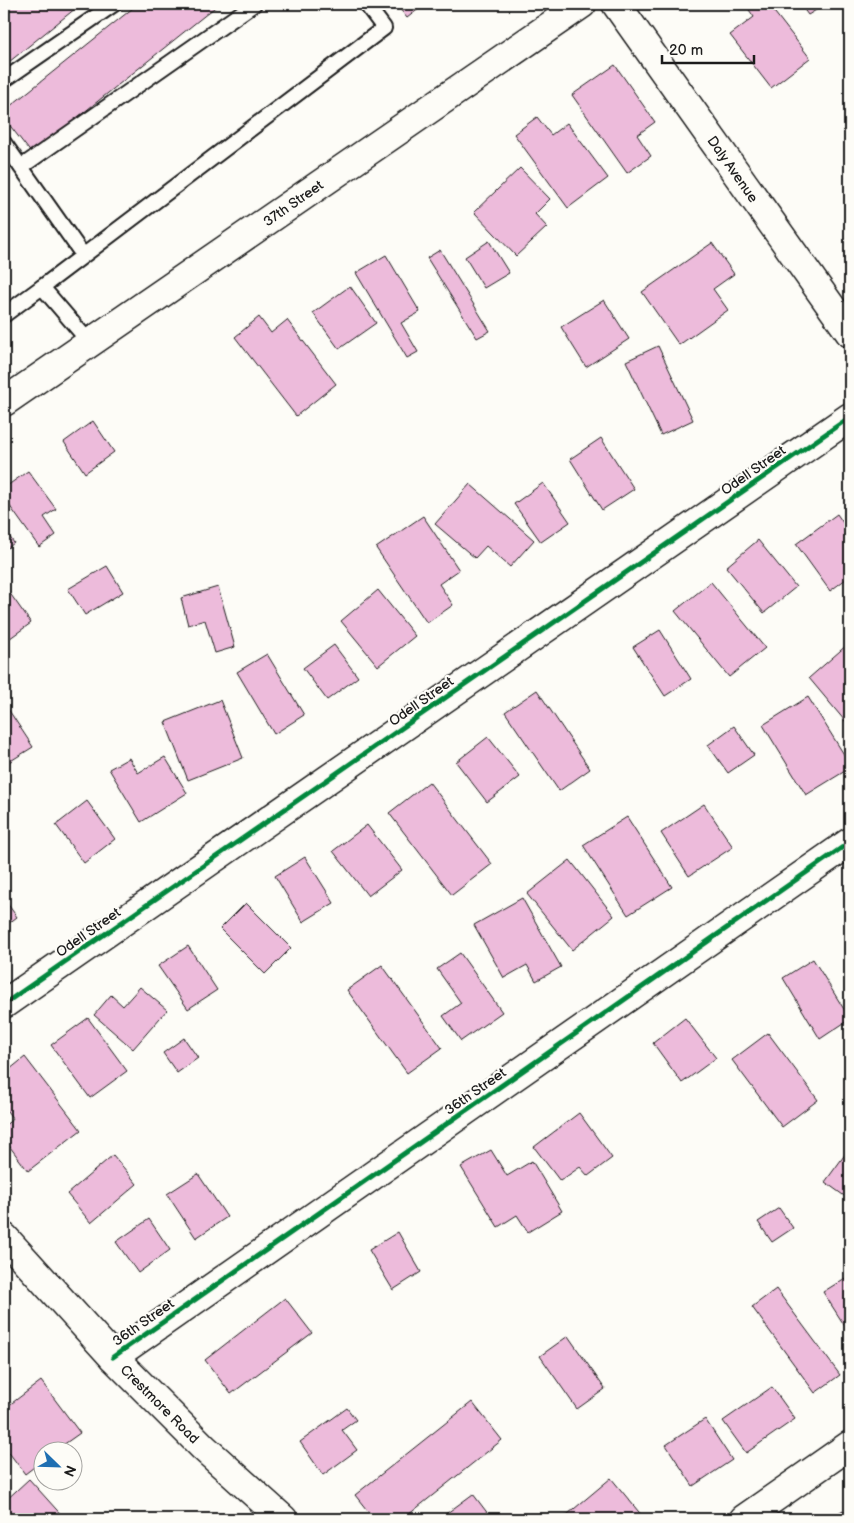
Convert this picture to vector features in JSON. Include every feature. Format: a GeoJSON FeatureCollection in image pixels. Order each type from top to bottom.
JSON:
{"type":"FeatureCollection","features":[{"type":"Feature","properties":{"kind":"street","name":"37th Street"},"geometry":{"type":"LineString","coordinates":[[4,402],[582,4]]}},
{"type":"Feature","properties":{"kind":"street","name":"Daly Avenue"},"geometry":{"type":"LineString","coordinates":[[616,4],[850,333]]}},
{"type":"Feature","properties":{"kind":"street","name":"Odell Street"},"geometry":{"type":"LineString","coordinates":[[4,1004],[850,417]]}},
{"type":"Feature","properties":{"kind":"street","name":"36th Street"},"geometry":{"type":"LineString","coordinates":[[113,1357],[850,842]]}},
{"type":"Feature","properties":{"kind":"street","name":"Crestmore Road"},"geometry":{"type":"LineString","coordinates":[[4,1237],[113,1357],[204,1448],[283,1519]]}},
{"type":"Feature","properties":{"kind":"street"},"geometry":{"type":"LineString","coordinates":[[744,1519],[850,1445]]}},
{"type":"Feature","properties":{"kind":"lane"},"geometry":{"type":"LineString","coordinates":[[4,80],[114,4]]}},
{"type":"Feature","properties":{"kind":"lane"},"geometry":{"type":"LineString","coordinates":[[20,166],[254,4]]}},
{"type":"Feature","properties":{"kind":"lane"},"geometry":{"type":"LineString","coordinates":[[4,315],[384,28],[366,4]]}},
{"type":"Feature","properties":{"kind":"lane"},"geometry":{"type":"LineString","coordinates":[[4,143],[84,255]]}},
{"type":"Feature","properties":{"kind":"lane"},"geometry":{"type":"LineString","coordinates":[[42,287],[90,343]]}},
{"type":"Feature","properties":{"kind":"building"},"geometry":{"type":"Polygon","coordinates":[[[4,4],[81,4],[4,66],[4,4]]]}},
{"type":"Feature","properties":{"kind":"building"},"geometry":{"type":"Polygon","coordinates":[[[138,4],[219,4],[32,154],[4,118],[4,111],[138,4]]]}},
{"type":"Feature","properties":{"kind":"building"},"geometry":{"type":"Polygon","coordinates":[[[396,4],[425,4],[407,18],[396,4]]]}},
{"type":"Feature","properties":{"kind":"building"},"geometry":{"type":"Polygon","coordinates":[[[745,4],[768,4],[810,58],[771,88],[730,35],[754,17],[745,4]]]}},
{"type":"Feature","properties":{"kind":"building"},"geometry":{"type":"Polygon","coordinates":[[[800,4],[826,4],[808,15],[800,4]]]}},
{"type":"Feature","properties":{"kind":"building"},"geometry":{"type":"Polygon","coordinates":[[[615,65],[655,122],[637,135],[651,156],[627,173],[572,95],[615,65]]]}},
{"type":"Feature","properties":{"kind":"building"},"geometry":{"type":"Polygon","coordinates":[[[537,117],[551,135],[567,123],[608,178],[568,208],[514,134],[537,117]]]}},
{"type":"Feature","properties":{"kind":"building"},"geometry":{"type":"Polygon","coordinates":[[[520,168],[550,199],[535,214],[547,227],[516,256],[474,212],[520,168]]]}},
{"type":"Feature","properties":{"kind":"building"},"geometry":{"type":"Polygon","coordinates":[[[489,241],[509,273],[484,288],[465,257],[489,241]]]}},
{"type":"Feature","properties":{"kind":"building"},"geometry":{"type":"Polygon","coordinates":[[[712,243],[734,274],[713,289],[728,310],[679,345],[642,292],[712,243]]]}},
{"type":"Feature","properties":{"kind":"building"},"geometry":{"type":"Polygon","coordinates":[[[440,250],[490,331],[477,338],[427,258],[440,250]]]}},
{"type":"Feature","properties":{"kind":"building"},"geometry":{"type":"Polygon","coordinates":[[[386,255],[420,312],[401,323],[418,352],[407,358],[356,273],[386,255]]]}},
{"type":"Feature","properties":{"kind":"building"},"geometry":{"type":"Polygon","coordinates":[[[350,286],[376,323],[339,349],[313,313],[350,286]]]}},
{"type":"Feature","properties":{"kind":"building"},"geometry":{"type":"Polygon","coordinates":[[[604,300],[629,339],[586,367],[561,327],[604,300]]]}},
{"type":"Feature","properties":{"kind":"building"},"geometry":{"type":"Polygon","coordinates":[[[259,317],[271,333],[287,320],[336,384],[296,416],[235,337],[259,317]]]}},
{"type":"Feature","properties":{"kind":"building"},"geometry":{"type":"Polygon","coordinates":[[[658,346],[693,420],[661,435],[626,361],[658,346]]]}},
{"type":"Feature","properties":{"kind":"building"},"geometry":{"type":"Polygon","coordinates":[[[93,421],[114,452],[85,473],[64,442],[93,421]]]}},
{"type":"Feature","properties":{"kind":"building"},"geometry":{"type":"Polygon","coordinates":[[[601,438],[634,489],[602,510],[570,459],[601,438]]]}},
{"type":"Feature","properties":{"kind":"building"},"geometry":{"type":"Polygon","coordinates":[[[28,471],[56,509],[44,517],[56,535],[39,547],[4,498],[4,488],[28,471]]]}},
{"type":"Feature","properties":{"kind":"building"},"geometry":{"type":"Polygon","coordinates":[[[543,483],[570,522],[541,542],[514,504],[543,483]]]}},
{"type":"Feature","properties":{"kind":"building"},"geometry":{"type":"Polygon","coordinates":[[[470,484],[534,540],[510,567],[486,546],[475,558],[435,524],[470,484]]]}},
{"type":"Feature","properties":{"kind":"building"},"geometry":{"type":"Polygon","coordinates":[[[837,514],[850,533],[850,576],[830,591],[796,544],[837,514]]]}},
{"type":"Feature","properties":{"kind":"building"},"geometry":{"type":"Polygon","coordinates":[[[423,516],[459,570],[439,584],[453,605],[427,623],[376,548],[423,516]]]}},
{"type":"Feature","properties":{"kind":"building"},"geometry":{"type":"Polygon","coordinates":[[[4,529],[14,543],[4,551],[4,529]]]}},
{"type":"Feature","properties":{"kind":"building"},"geometry":{"type":"Polygon","coordinates":[[[758,540],[796,587],[764,613],[726,567],[758,540]]]}},
{"type":"Feature","properties":{"kind":"building"},"geometry":{"type":"Polygon","coordinates":[[[107,566],[123,592],[85,615],[68,589],[107,566]]]}},
{"type":"Feature","properties":{"kind":"building"},"geometry":{"type":"Polygon","coordinates":[[[711,582],[765,648],[729,677],[675,611],[711,582]]]}},
{"type":"Feature","properties":{"kind":"building"},"geometry":{"type":"Polygon","coordinates":[[[4,585],[31,623],[6,641],[4,637],[4,585]]]}},
{"type":"Feature","properties":{"kind":"building"},"geometry":{"type":"Polygon","coordinates":[[[218,587],[235,647],[215,653],[205,620],[188,625],[181,598],[218,587]]]}},
{"type":"Feature","properties":{"kind":"building"},"geometry":{"type":"Polygon","coordinates":[[[378,590],[415,636],[378,666],[341,621],[378,590]]]}},
{"type":"Feature","properties":{"kind":"building"},"geometry":{"type":"Polygon","coordinates":[[[660,630],[691,679],[665,696],[633,647],[660,630]]]}},
{"type":"Feature","properties":{"kind":"building"},"geometry":{"type":"Polygon","coordinates":[[[848,644],[850,646],[850,727],[809,678],[848,644]]]}},
{"type":"Feature","properties":{"kind":"building"},"geometry":{"type":"Polygon","coordinates":[[[334,645],[358,677],[327,700],[303,668],[334,645]]]}},
{"type":"Feature","properties":{"kind":"building"},"geometry":{"type":"Polygon","coordinates":[[[267,654],[304,715],[274,734],[237,672],[267,654]]]}},
{"type":"Feature","properties":{"kind":"building"},"geometry":{"type":"Polygon","coordinates":[[[537,690],[590,769],[559,791],[505,712],[537,690]]]}},
{"type":"Feature","properties":{"kind":"building"},"geometry":{"type":"Polygon","coordinates":[[[808,697],[850,764],[850,768],[806,795],[763,725],[808,697]]]}},
{"type":"Feature","properties":{"kind":"building"},"geometry":{"type":"Polygon","coordinates":[[[220,700],[243,758],[188,780],[165,722],[220,700]]]}},
{"type":"Feature","properties":{"kind":"building"},"geometry":{"type":"Polygon","coordinates":[[[8,709],[33,747],[9,762],[4,754],[4,711],[8,709]]]}},
{"type":"Feature","properties":{"kind":"building"},"geometry":{"type":"Polygon","coordinates":[[[734,726],[754,755],[728,773],[708,745],[734,726]]]}},
{"type":"Feature","properties":{"kind":"building"},"geometry":{"type":"Polygon","coordinates":[[[488,737],[520,777],[487,802],[456,762],[488,737]]]}},
{"type":"Feature","properties":{"kind":"building"},"geometry":{"type":"Polygon","coordinates":[[[165,757],[187,793],[141,822],[109,769],[129,758],[138,773],[165,757]]]}},
{"type":"Feature","properties":{"kind":"building"},"geometry":{"type":"Polygon","coordinates":[[[429,782],[492,864],[452,895],[389,813],[429,782]]]}},
{"type":"Feature","properties":{"kind":"building"},"geometry":{"type":"Polygon","coordinates":[[[87,801],[115,839],[84,863],[56,825],[87,801]]]}},
{"type":"Feature","properties":{"kind":"building"},"geometry":{"type":"Polygon","coordinates":[[[704,804],[733,847],[689,876],[661,833],[704,804]]]}},
{"type":"Feature","properties":{"kind":"building"},"geometry":{"type":"Polygon","coordinates":[[[627,817],[672,887],[628,915],[583,845],[627,817]]]}},
{"type":"Feature","properties":{"kind":"building"},"geometry":{"type":"Polygon","coordinates":[[[367,825],[402,870],[368,896],[333,851],[367,825]]]}},
{"type":"Feature","properties":{"kind":"building"},"geometry":{"type":"Polygon","coordinates":[[[305,857],[334,903],[303,922],[275,876],[305,857]]]}},
{"type":"Feature","properties":{"kind":"building"},"geometry":{"type":"Polygon","coordinates":[[[570,860],[614,916],[572,950],[527,894],[570,860]]]}},
{"type":"Feature","properties":{"kind":"building"},"geometry":{"type":"Polygon","coordinates":[[[522,898],[561,967],[536,981],[527,965],[504,978],[474,925],[522,898]]]}},
{"type":"Feature","properties":{"kind":"building"},"geometry":{"type":"Polygon","coordinates":[[[4,899],[17,917],[4,927],[4,899]]]}},
{"type":"Feature","properties":{"kind":"building"},"geometry":{"type":"Polygon","coordinates":[[[246,903],[291,948],[265,974],[220,929],[246,903]]]}},
{"type":"Feature","properties":{"kind":"building"},"geometry":{"type":"Polygon","coordinates":[[[188,946],[217,990],[188,1009],[158,966],[188,946]]]}},
{"type":"Feature","properties":{"kind":"building"},"geometry":{"type":"Polygon","coordinates":[[[460,953],[502,1012],[461,1041],[443,1016],[461,1003],[437,969],[460,953]]]}},
{"type":"Feature","properties":{"kind":"building"},"geometry":{"type":"Polygon","coordinates":[[[813,959],[850,1019],[820,1039],[783,978],[813,959]]]}},
{"type":"Feature","properties":{"kind":"building"},"geometry":{"type":"Polygon","coordinates":[[[382,965],[442,1048],[407,1073],[347,990],[382,965]]]}},
{"type":"Feature","properties":{"kind":"building"},"geometry":{"type":"Polygon","coordinates":[[[140,987],[167,1010],[133,1049],[94,1015],[111,995],[123,1006],[140,987]]]}},
{"type":"Feature","properties":{"kind":"building"},"geometry":{"type":"Polygon","coordinates":[[[88,1018],[127,1071],[90,1098],[51,1045],[88,1018]]]}},
{"type":"Feature","properties":{"kind":"building"},"geometry":{"type":"Polygon","coordinates":[[[685,1018],[716,1058],[682,1083],[653,1043],[685,1018]]]}},
{"type":"Feature","properties":{"kind":"building"},"geometry":{"type":"Polygon","coordinates":[[[768,1033],[818,1100],[782,1127],[732,1060],[768,1033]]]}},
{"type":"Feature","properties":{"kind":"building"},"geometry":{"type":"Polygon","coordinates":[[[184,1038],[198,1058],[177,1073],[163,1053],[184,1038]]]}},
{"type":"Feature","properties":{"kind":"building"},"geometry":{"type":"Polygon","coordinates":[[[25,1057],[81,1130],[28,1171],[4,1139],[4,1126],[13,1119],[4,1107],[4,1074],[25,1057]]]}},
{"type":"Feature","properties":{"kind":"building"},"geometry":{"type":"Polygon","coordinates":[[[579,1113],[612,1158],[588,1176],[580,1167],[560,1181],[534,1147],[579,1113]]]}},
{"type":"Feature","properties":{"kind":"building"},"geometry":{"type":"Polygon","coordinates":[[[491,1150],[507,1176],[532,1161],[562,1211],[528,1232],[517,1215],[498,1227],[461,1167],[491,1150]]]}},
{"type":"Feature","properties":{"kind":"building"},"geometry":{"type":"Polygon","coordinates":[[[850,1150],[850,1200],[825,1182],[850,1150]]]}},
{"type":"Feature","properties":{"kind":"building"},"geometry":{"type":"Polygon","coordinates":[[[113,1155],[137,1184],[91,1223],[67,1194],[113,1155]]]}},
{"type":"Feature","properties":{"kind":"building"},"geometry":{"type":"Polygon","coordinates":[[[198,1174],[227,1217],[196,1238],[167,1194],[198,1174]]]}},
{"type":"Feature","properties":{"kind":"building"},"geometry":{"type":"Polygon","coordinates":[[[779,1208],[793,1228],[772,1242],[758,1222],[779,1208]]]}},
{"type":"Feature","properties":{"kind":"building"},"geometry":{"type":"Polygon","coordinates":[[[149,1219],[170,1250],[138,1273],[116,1242],[149,1219]]]}},
{"type":"Feature","properties":{"kind":"building"},"geometry":{"type":"Polygon","coordinates":[[[398,1232],[421,1272],[393,1290],[369,1250],[398,1232]]]}},
{"type":"Feature","properties":{"kind":"building"},"geometry":{"type":"Polygon","coordinates":[[[850,1275],[850,1334],[823,1292],[850,1275]]]}},
{"type":"Feature","properties":{"kind":"building"},"geometry":{"type":"Polygon","coordinates":[[[776,1289],[840,1375],[815,1393],[752,1307],[776,1289]]]}},
{"type":"Feature","properties":{"kind":"building"},"geometry":{"type":"Polygon","coordinates":[[[285,1298],[312,1333],[231,1394],[205,1360],[285,1298]]]}},
{"type":"Feature","properties":{"kind":"building"},"geometry":{"type":"Polygon","coordinates":[[[568,1336],[605,1389],[577,1409],[540,1356],[568,1336]]]}},
{"type":"Feature","properties":{"kind":"building"},"geometry":{"type":"Polygon","coordinates":[[[41,1381],[80,1433],[70,1440],[32,1440],[32,1469],[25,1474],[4,1446],[4,1409],[41,1381]]]}},
{"type":"Feature","properties":{"kind":"building"},"geometry":{"type":"Polygon","coordinates":[[[772,1387],[795,1419],[746,1453],[723,1421],[772,1387]]]}},
{"type":"Feature","properties":{"kind":"building"},"geometry":{"type":"Polygon","coordinates":[[[472,1402],[502,1440],[403,1519],[374,1519],[355,1495],[472,1402]]]}},
{"type":"Feature","properties":{"kind":"building"},"geometry":{"type":"Polygon","coordinates":[[[347,1408],[356,1420],[342,1430],[357,1450],[323,1475],[300,1442],[347,1408]]]}},
{"type":"Feature","properties":{"kind":"building"},"geometry":{"type":"Polygon","coordinates":[[[705,1419],[732,1460],[693,1486],[666,1445],[705,1419]]]}},
{"type":"Feature","properties":{"kind":"building"},"geometry":{"type":"Polygon","coordinates":[[[611,1478],[643,1517],[641,1519],[562,1519],[611,1478]]]}},
{"type":"Feature","properties":{"kind":"building"},"geometry":{"type":"Polygon","coordinates":[[[29,1479],[32,1482],[32,1490],[39,1490],[65,1519],[4,1519],[4,1502],[29,1479]]]}},
{"type":"Feature","properties":{"kind":"building"},"geometry":{"type":"Polygon","coordinates":[[[473,1494],[492,1519],[439,1519],[473,1494]]]}},
{"type":"Feature","properties":{"kind":"building"},"geometry":{"type":"Polygon","coordinates":[[[843,1510],[850,1519],[829,1519],[843,1510]]]}},
{"type":"Feature","properties":{"kind":"cycle path"},"geometry":{"type":"LineString","coordinates":[[4,1004],[850,417]]}},
{"type":"Feature","properties":{"kind":"cycle path"},"geometry":{"type":"LineString","coordinates":[[113,1357],[850,842]]}}]}
